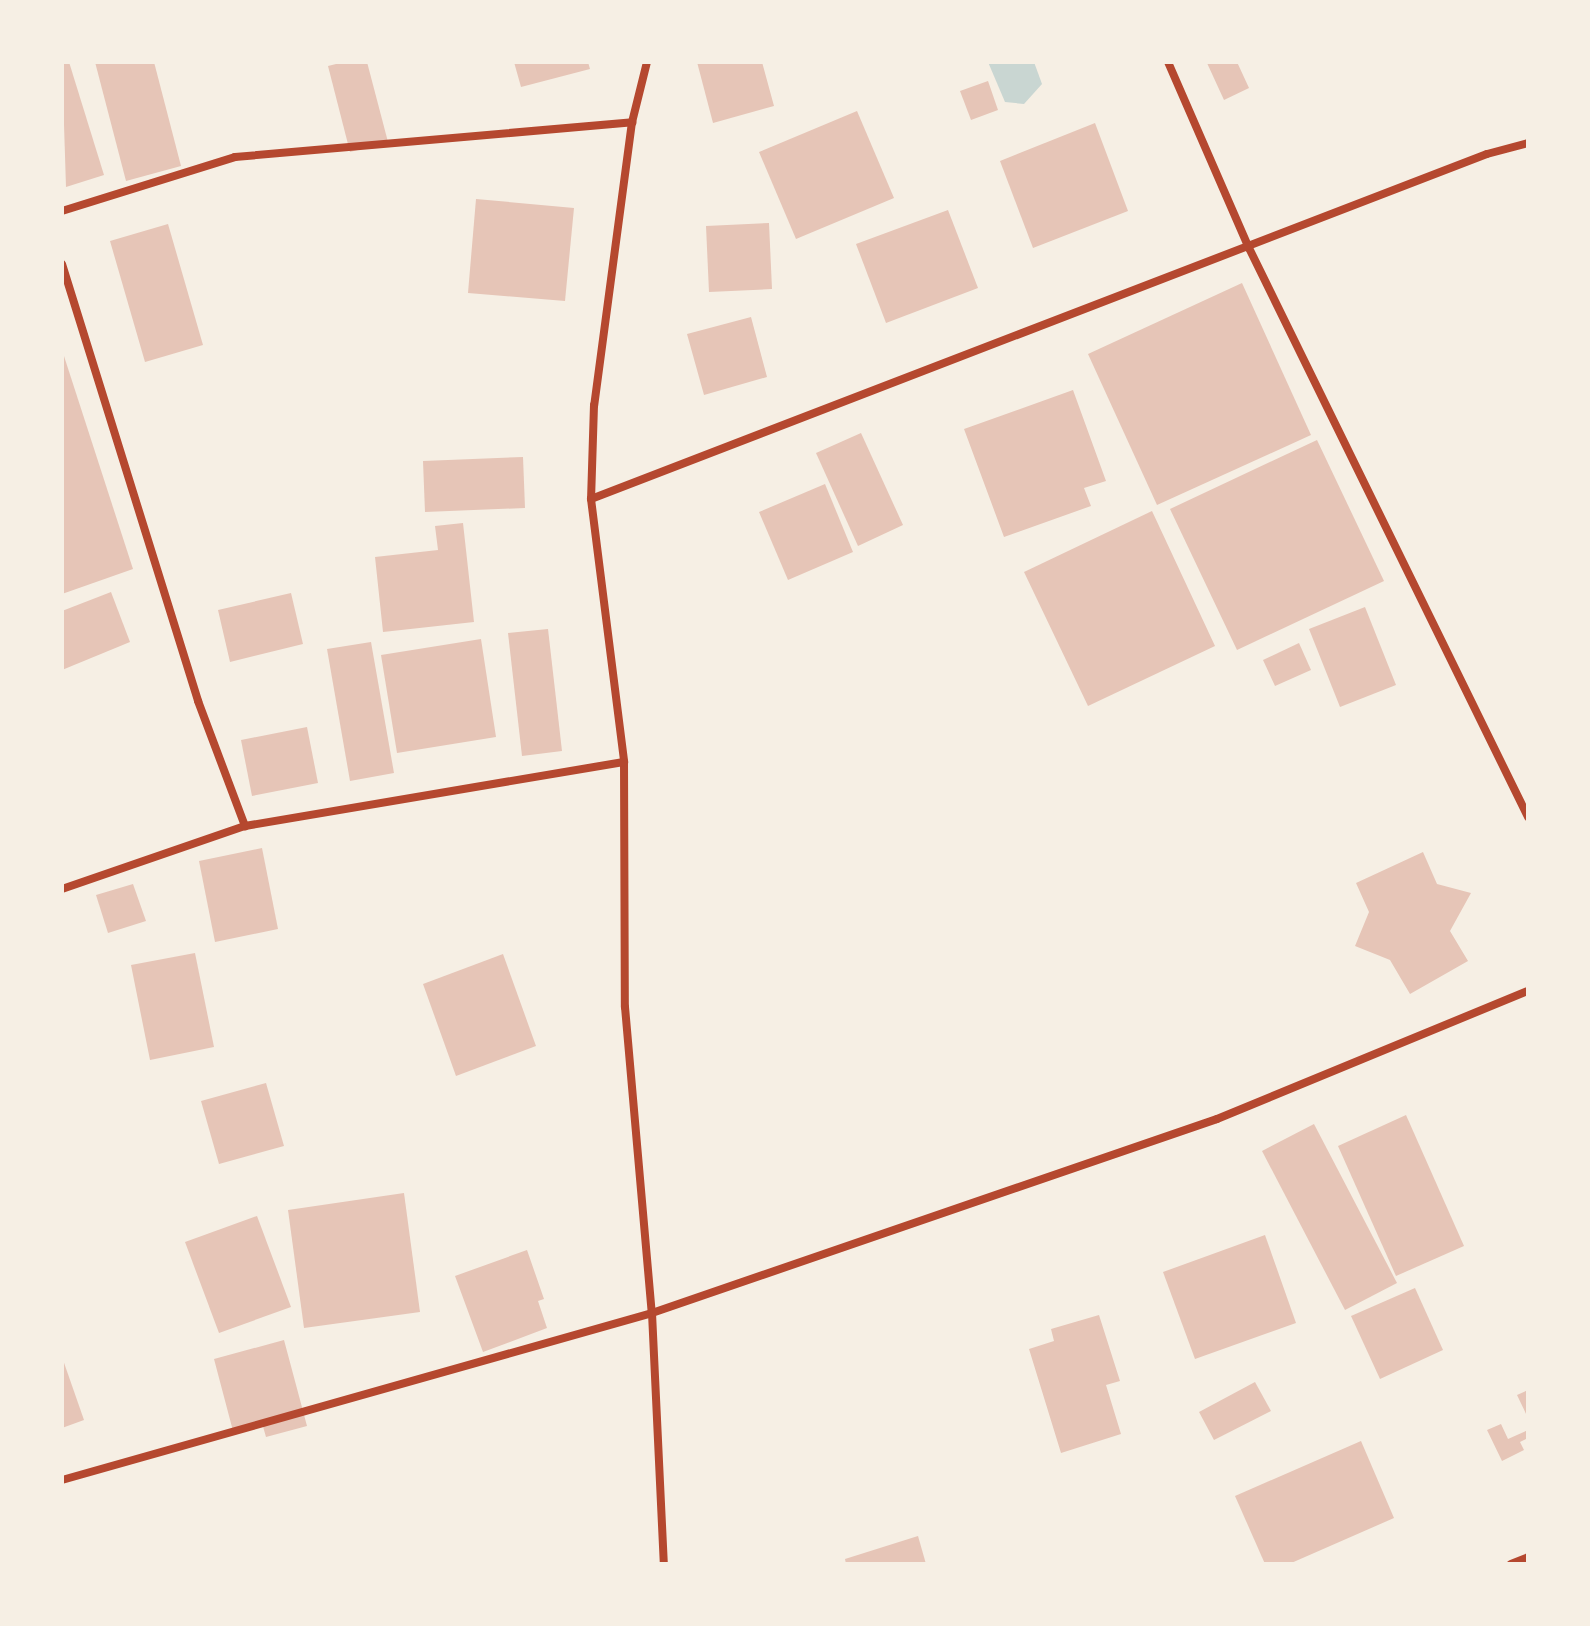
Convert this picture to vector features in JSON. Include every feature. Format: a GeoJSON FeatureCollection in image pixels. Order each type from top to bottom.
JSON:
{"type":"FeatureCollection","features":[{"type":"Feature","properties":{"kind":"street"},"geometry":{"type":"LineString","coordinates":[[647,62],[632,122],[594,405],[591,499],[624,762],[625,1007],[652,1313],[664,1564]]}},
{"type":"Feature","properties":{"kind":"street"},"geometry":{"type":"LineString","coordinates":[[1168,62],[1249,248],[1528,817]]}},
{"type":"Feature","properties":{"kind":"street"},"geometry":{"type":"LineString","coordinates":[[62,211],[235,157],[632,122]]}},
{"type":"Feature","properties":{"kind":"street"},"geometry":{"type":"LineString","coordinates":[[591,499],[1487,154],[1528,143]]}},
{"type":"Feature","properties":{"kind":"street"},"geometry":{"type":"LineString","coordinates":[[62,264],[198,701],[245,826]]}},
{"type":"Feature","properties":{"kind":"street"},"geometry":{"type":"LineString","coordinates":[[62,889],[245,826],[624,762]]}},
{"type":"Feature","properties":{"kind":"street"},"geometry":{"type":"LineString","coordinates":[[62,1480],[652,1313],[1217,1119],[1528,991]]}},
{"type":"Feature","properties":{"kind":"street"},"geometry":{"type":"LineString","coordinates":[[1511,1564],[1528,1557]]}},
{"type":"Feature","properties":{"kind":"shaded area"},"geometry":{"type":"Polygon","coordinates":[[[988,62],[1034,62],[1042,84],[1024,104],[1005,102],[988,62]]]}},
{"type":"Feature","properties":{"kind":"building"},"geometry":{"type":"Polygon","coordinates":[[[62,62],[69,62],[104,175],[66,187],[62,62]]]}},
{"type":"Feature","properties":{"kind":"building"},"geometry":{"type":"Polygon","coordinates":[[[95,62],[154,62],[181,166],[126,181],[95,62]]]}},
{"type":"Feature","properties":{"kind":"building"},"geometry":{"type":"Polygon","coordinates":[[[367,62],[388,142],[350,152],[328,66],[367,62]]]}},
{"type":"Feature","properties":{"kind":"building"},"geometry":{"type":"Polygon","coordinates":[[[514,62],[588,62],[590,69],[521,87],[514,62]]]}},
{"type":"Feature","properties":{"kind":"building"},"geometry":{"type":"Polygon","coordinates":[[[697,62],[762,62],[774,106],[713,123],[697,62]]]}},
{"type":"Feature","properties":{"kind":"building"},"geometry":{"type":"Polygon","coordinates":[[[1237,62],[1249,88],[1224,100],[1207,63],[1237,62]]]}},
{"type":"Feature","properties":{"kind":"building"},"geometry":{"type":"Polygon","coordinates":[[[988,81],[998,110],[971,120],[960,91],[988,81]]]}},
{"type":"Feature","properties":{"kind":"building"},"geometry":{"type":"Polygon","coordinates":[[[857,111],[894,198],[796,239],[759,152],[857,111]]]}},
{"type":"Feature","properties":{"kind":"building"},"geometry":{"type":"Polygon","coordinates":[[[1095,123],[1128,211],[1033,248],[1000,161],[1095,123]]]}},
{"type":"Feature","properties":{"kind":"building"},"geometry":{"type":"Polygon","coordinates":[[[476,199],[574,208],[565,301],[468,293],[476,199]]]}},
{"type":"Feature","properties":{"kind":"building"},"geometry":{"type":"Polygon","coordinates":[[[948,210],[978,288],[886,323],[856,244],[948,210]]]}},
{"type":"Feature","properties":{"kind":"building"},"geometry":{"type":"Polygon","coordinates":[[[769,223],[772,289],[709,292],[706,226],[769,223]]]}},
{"type":"Feature","properties":{"kind":"building"},"geometry":{"type":"Polygon","coordinates":[[[168,224],[203,345],[145,362],[110,241],[168,224]]]}},
{"type":"Feature","properties":{"kind":"building"},"geometry":{"type":"Polygon","coordinates":[[[1242,283],[1311,435],[1157,505],[1088,354],[1242,283]]]}},
{"type":"Feature","properties":{"kind":"building"},"geometry":{"type":"Polygon","coordinates":[[[751,317],[767,377],[704,395],[687,334],[751,317]]]}},
{"type":"Feature","properties":{"kind":"building"},"geometry":{"type":"Polygon","coordinates":[[[62,354],[133,569],[62,594],[62,354]]]}},
{"type":"Feature","properties":{"kind":"building"},"geometry":{"type":"Polygon","coordinates":[[[1073,390],[1106,481],[1084,488],[1091,506],[1004,537],[964,429],[1073,390]]]}},
{"type":"Feature","properties":{"kind":"building"},"geometry":{"type":"Polygon","coordinates":[[[861,433],[903,525],[858,546],[816,453],[861,433]]]}},
{"type":"Feature","properties":{"kind":"building"},"geometry":{"type":"Polygon","coordinates":[[[1317,440],[1384,581],[1237,650],[1170,509],[1317,440]]]}},
{"type":"Feature","properties":{"kind":"building"},"geometry":{"type":"Polygon","coordinates":[[[523,457],[525,508],[425,512],[423,461],[523,457]]]}},
{"type":"Feature","properties":{"kind":"building"},"geometry":{"type":"Polygon","coordinates":[[[825,484],[853,552],[788,580],[759,512],[825,484]]]}},
{"type":"Feature","properties":{"kind":"building"},"geometry":{"type":"Polygon","coordinates":[[[1152,511],[1215,646],[1088,706],[1024,572],[1152,511]]]}},
{"type":"Feature","properties":{"kind":"building"},"geometry":{"type":"Polygon","coordinates":[[[463,523],[474,622],[383,632],[375,557],[438,550],[435,526],[463,523]]]}},
{"type":"Feature","properties":{"kind":"building"},"geometry":{"type":"Polygon","coordinates":[[[111,592],[130,642],[62,670],[62,611],[111,592]]]}},
{"type":"Feature","properties":{"kind":"building"},"geometry":{"type":"Polygon","coordinates":[[[291,593],[303,644],[230,662],[218,610],[291,593]]]}},
{"type":"Feature","properties":{"kind":"building"},"geometry":{"type":"Polygon","coordinates":[[[1365,607],[1396,685],[1340,707],[1309,629],[1365,607]]]}},
{"type":"Feature","properties":{"kind":"building"},"geometry":{"type":"Polygon","coordinates":[[[548,629],[562,751],[522,756],[508,633],[548,629]]]}},
{"type":"Feature","properties":{"kind":"building"},"geometry":{"type":"Polygon","coordinates":[[[481,639],[496,737],[397,753],[381,655],[481,639]]]}},
{"type":"Feature","properties":{"kind":"building"},"geometry":{"type":"Polygon","coordinates":[[[371,642],[394,773],[350,781],[327,649],[371,642]]]}},
{"type":"Feature","properties":{"kind":"building"},"geometry":{"type":"Polygon","coordinates":[[[1299,643],[1311,670],[1275,686],[1263,660],[1299,643]]]}},
{"type":"Feature","properties":{"kind":"building"},"geometry":{"type":"Polygon","coordinates":[[[307,727],[318,783],[252,796],[241,740],[307,727]]]}},
{"type":"Feature","properties":{"kind":"building"},"geometry":{"type":"Polygon","coordinates":[[[262,848],[278,929],[215,942],[199,861],[262,848]]]}},
{"type":"Feature","properties":{"kind":"building"},"geometry":{"type":"Polygon","coordinates":[[[1423,852],[1437,884],[1471,893],[1450,931],[1468,961],[1410,994],[1390,960],[1355,946],[1369,912],[1356,883],[1423,852]]]}},
{"type":"Feature","properties":{"kind":"building"},"geometry":{"type":"Polygon","coordinates":[[[133,884],[146,921],[108,933],[96,895],[133,884]]]}},
{"type":"Feature","properties":{"kind":"building"},"geometry":{"type":"Polygon","coordinates":[[[195,953],[214,1047],[150,1060],[131,965],[195,953]]]}},
{"type":"Feature","properties":{"kind":"building"},"geometry":{"type":"Polygon","coordinates":[[[503,954],[536,1046],[456,1076],[423,984],[503,954]]]}},
{"type":"Feature","properties":{"kind":"building"},"geometry":{"type":"Polygon","coordinates":[[[266,1083],[284,1146],[219,1164],[201,1101],[266,1083]]]}},
{"type":"Feature","properties":{"kind":"building"},"geometry":{"type":"Polygon","coordinates":[[[1406,1115],[1464,1246],[1396,1276],[1338,1146],[1406,1115]]]}},
{"type":"Feature","properties":{"kind":"building"},"geometry":{"type":"Polygon","coordinates":[[[1314,1124],[1397,1283],[1345,1310],[1262,1151],[1314,1124]]]}},
{"type":"Feature","properties":{"kind":"building"},"geometry":{"type":"Polygon","coordinates":[[[404,1193],[420,1312],[304,1328],[288,1210],[404,1193]]]}},
{"type":"Feature","properties":{"kind":"building"},"geometry":{"type":"Polygon","coordinates":[[[257,1216],[291,1307],[219,1333],[185,1242],[257,1216]]]}},
{"type":"Feature","properties":{"kind":"building"},"geometry":{"type":"Polygon","coordinates":[[[1265,1235],[1296,1323],[1195,1359],[1163,1272],[1265,1235]]]}},
{"type":"Feature","properties":{"kind":"building"},"geometry":{"type":"Polygon","coordinates":[[[527,1250],[544,1299],[538,1301],[547,1328],[483,1352],[455,1276],[527,1250]]]}},
{"type":"Feature","properties":{"kind":"building"},"geometry":{"type":"Polygon","coordinates":[[[1415,1288],[1443,1350],[1380,1379],[1351,1316],[1415,1288]]]}},
{"type":"Feature","properties":{"kind":"building"},"geometry":{"type":"Polygon","coordinates":[[[1099,1315],[1120,1381],[1106,1385],[1121,1434],[1061,1453],[1029,1349],[1054,1341],[1051,1329],[1099,1315]]]}},
{"type":"Feature","properties":{"kind":"building"},"geometry":{"type":"Polygon","coordinates":[[[284,1340],[307,1426],[266,1437],[262,1423],[233,1431],[214,1359],[284,1340]]]}},
{"type":"Feature","properties":{"kind":"building"},"geometry":{"type":"Polygon","coordinates":[[[62,1357],[84,1420],[62,1428],[62,1357]]]}},
{"type":"Feature","properties":{"kind":"building"},"geometry":{"type":"Polygon","coordinates":[[[1255,1382],[1271,1411],[1214,1440],[1199,1412],[1255,1382]]]}},
{"type":"Feature","properties":{"kind":"building"},"geometry":{"type":"Polygon","coordinates":[[[1528,1390],[1528,1418],[1517,1395],[1528,1390]]]}},
{"type":"Feature","properties":{"kind":"building"},"geometry":{"type":"Polygon","coordinates":[[[1501,1424],[1508,1439],[1528,1430],[1528,1438],[1520,1442],[1524,1450],[1502,1461],[1487,1430],[1501,1424]]]}},
{"type":"Feature","properties":{"kind":"building"},"geometry":{"type":"Polygon","coordinates":[[[1361,1441],[1394,1518],[1289,1564],[1265,1564],[1235,1496],[1361,1441]]]}},
{"type":"Feature","properties":{"kind":"building"},"geometry":{"type":"Polygon","coordinates":[[[918,1536],[926,1564],[846,1564],[845,1559],[918,1536]]]}}]}
